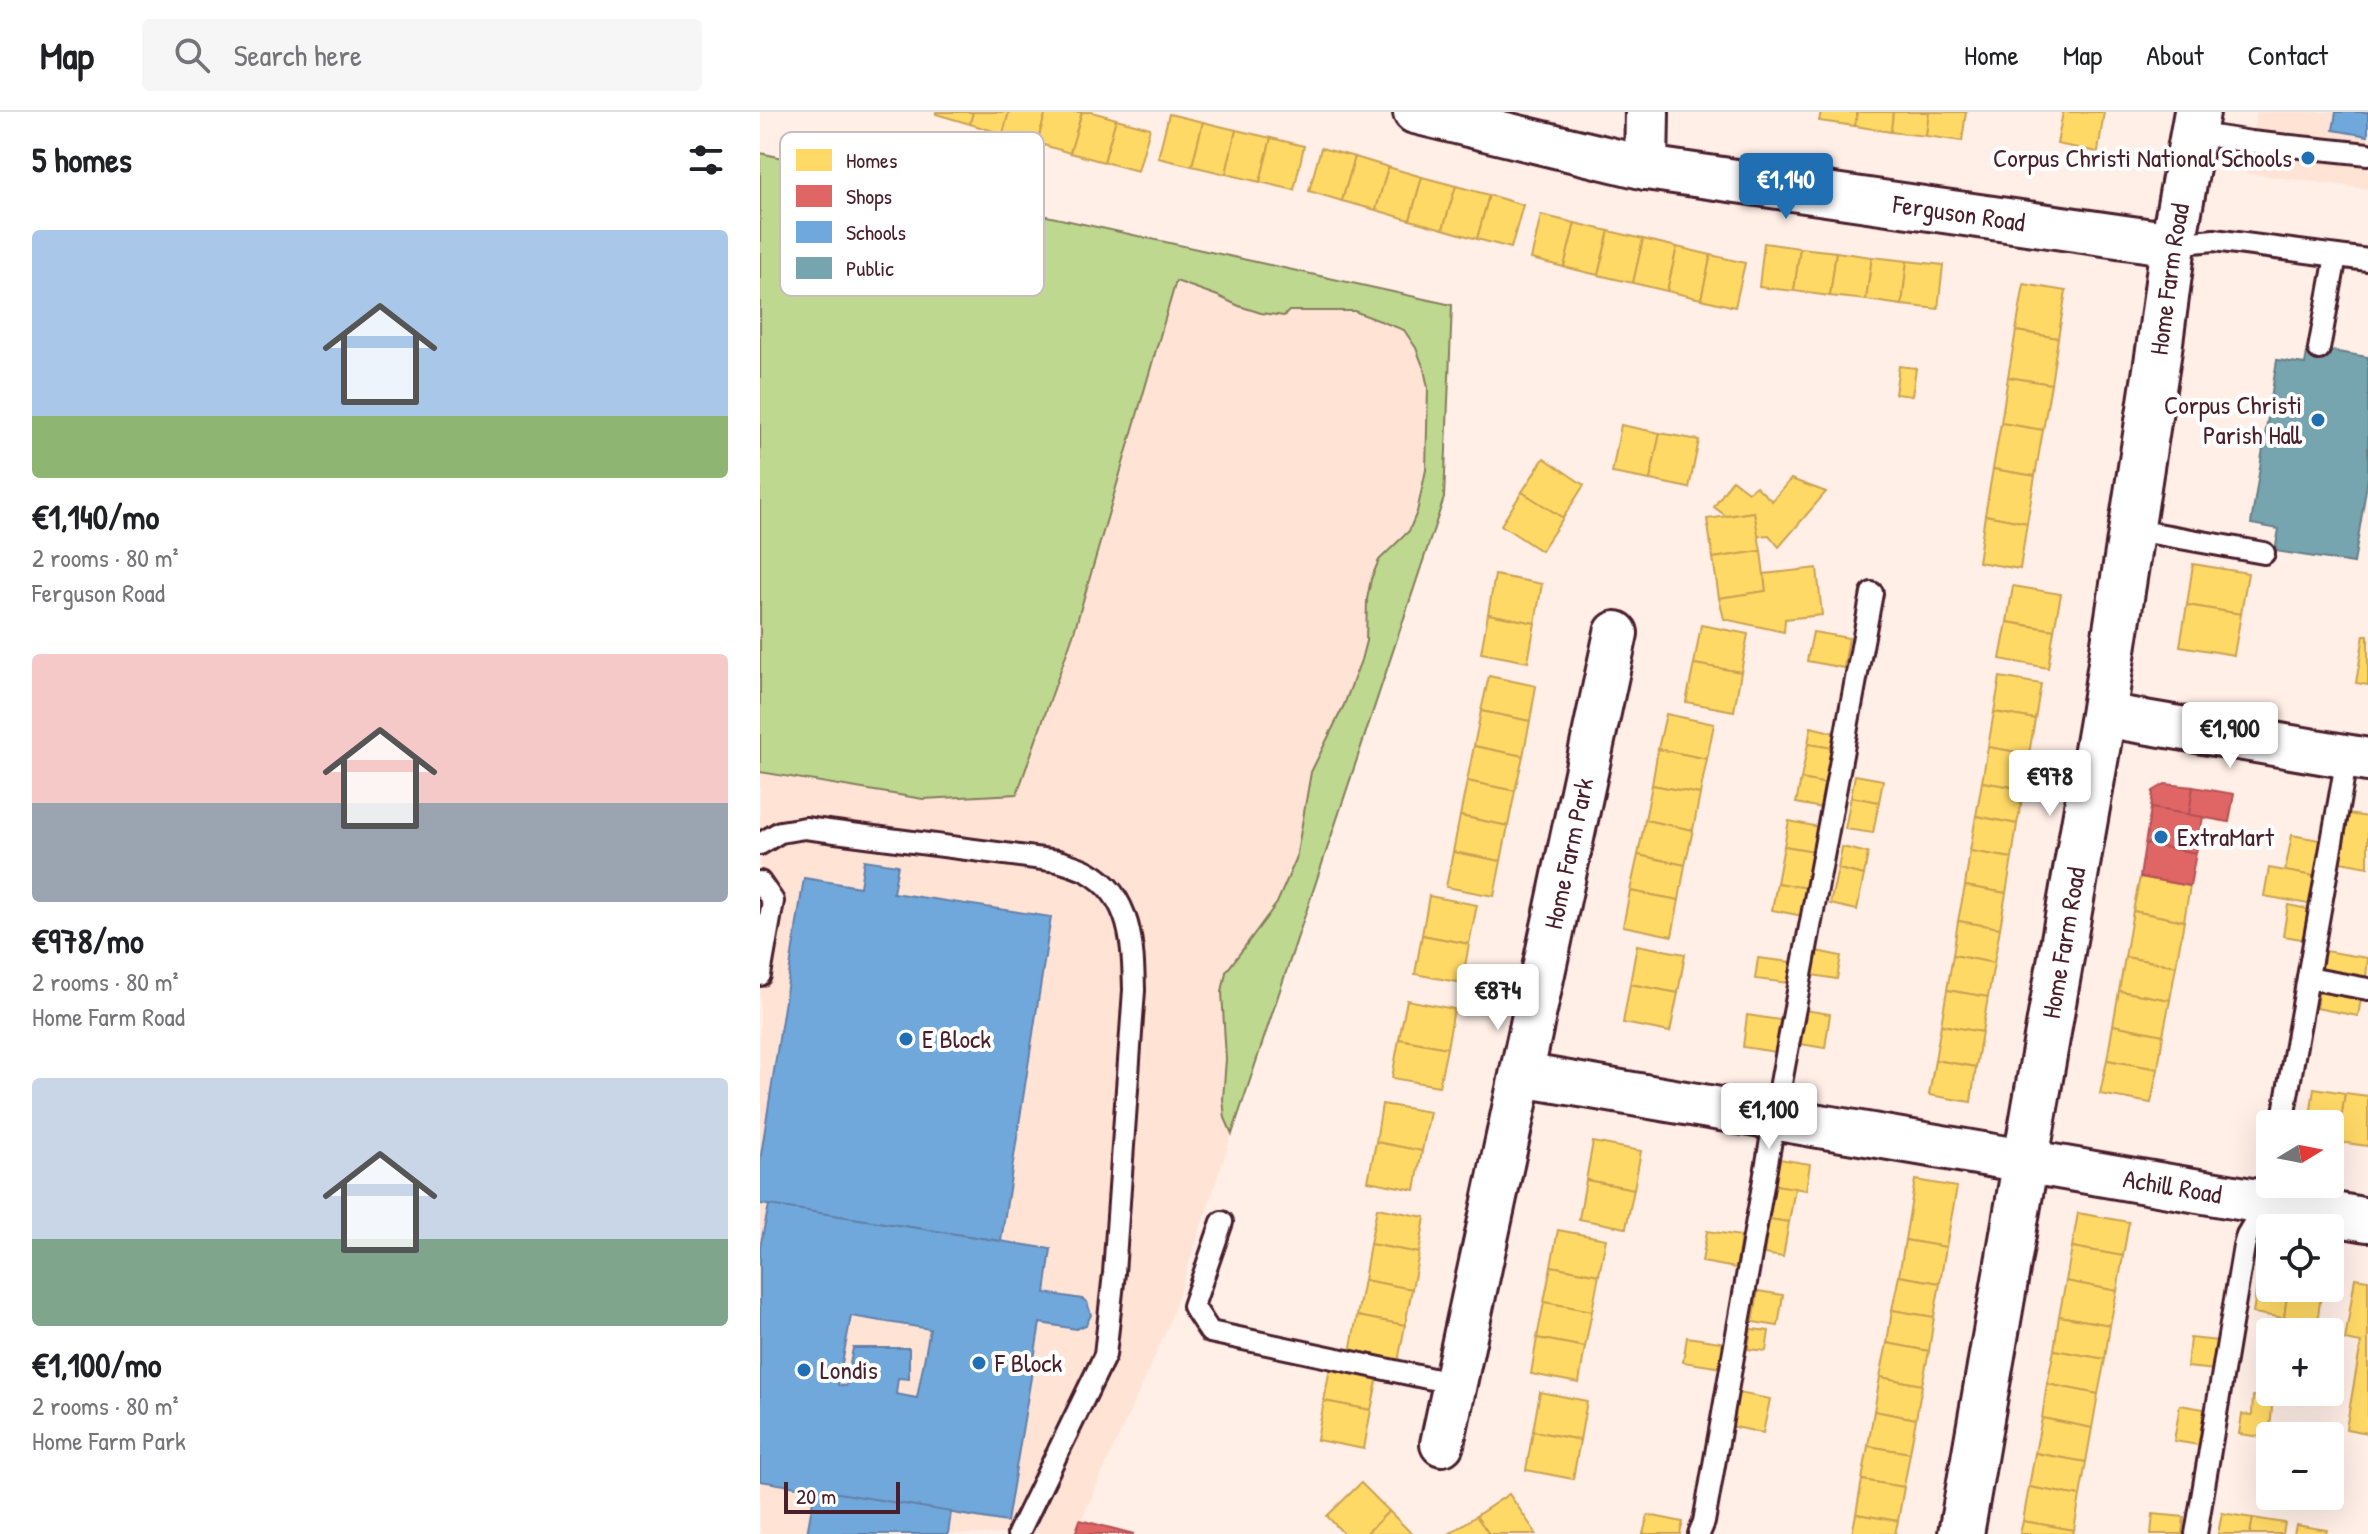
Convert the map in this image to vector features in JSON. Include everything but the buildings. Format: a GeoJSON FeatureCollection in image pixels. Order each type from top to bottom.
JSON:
{"type":"FeatureCollection","features":[{"type":"Feature","properties":{"kind":"street","name":"Ferguson Road"},"geometry":{"type":"LineString","coordinates":[[1415,112],[1646,168],[2173,244]]}},
{"type":"Feature","properties":{"kind":"street"},"geometry":{"type":"LineString","coordinates":[[1646,168],[1647,112]]}},
{"type":"Feature","properties":{"kind":"street","name":"Home Farm Road"},"geometry":{"type":"LineString","coordinates":[[1961,1534],[2103,715],[2173,244],[2195,123]]}},
{"type":"Feature","properties":{"kind":"street","name":"Home Farm Park"},"geometry":{"type":"LineString","coordinates":[[1442,1444],[1616,633]]}},
{"type":"Feature","properties":{"kind":"street"},"geometry":{"type":"LineString","coordinates":[[2103,715],[2357,758]]}},
{"type":"Feature","properties":{"kind":"street"},"geometry":{"type":"LineString","coordinates":[[1522,1075],[2025,1163]]}},
{"type":"Feature","properties":{"kind":"street","name":"Achill Road"},"geometry":{"type":"LineString","coordinates":[[2025,1163],[2256,1188]]}},
{"type":"Feature","properties":{"kind":"street","name":"Achill Road"},"geometry":{"type":"LineString","coordinates":[[2297,1198],[2368,1220]]}},
{"type":"Feature","properties":{"kind":"lane"},"geometry":{"type":"LineString","coordinates":[[2195,123],[2251,142],[2368,154]]}},
{"type":"Feature","properties":{"kind":"lane"},"geometry":{"type":"LineString","coordinates":[[2173,244],[2214,240],[2368,260]]}},
{"type":"Feature","properties":{"kind":"lane"},"geometry":{"type":"LineString","coordinates":[[2319,349],[2336,256]]}},
{"type":"Feature","properties":{"kind":"lane"},"geometry":{"type":"LineString","coordinates":[[2130,529],[2264,553]]}},
{"type":"Feature","properties":{"kind":"lane"},"geometry":{"type":"LineString","coordinates":[[1699,1534],[1704,1522],[1872,593]]}},
{"type":"Feature","properties":{"kind":"lane"},"geometry":{"type":"LineString","coordinates":[[2284,1110],[2308,978],[2357,758]]}},
{"type":"Feature","properties":{"kind":"lane"},"geometry":{"type":"LineString","coordinates":[[760,844],[780,832],[805,828],[1058,861],[1088,872],[1105,884],[1128,920],[1134,990],[1114,1273],[1105,1355],[1018,1534]]}},
{"type":"Feature","properties":{"kind":"lane"},"geometry":{"type":"LineString","coordinates":[[760,882],[773,901],[760,975]]}},
{"type":"Feature","properties":{"kind":"lane"},"geometry":{"type":"LineString","coordinates":[[2308,978],[2368,989]]}},
{"type":"Feature","properties":{"kind":"lane"},"geometry":{"type":"LineString","coordinates":[[2196,1534],[2244,1246],[2264,1198]]}},
{"type":"Feature","properties":{"kind":"lane"},"geometry":{"type":"LineString","coordinates":[[1222,1222],[1193,1306],[1210,1332],[1456,1384]]}},
{"type":"Feature","properties":{"kind":"shaded area","name":"Corpus Christi National Schools"},"geometry":{"type":"Polygon","coordinates":[[[2256,112],[2368,112],[2368,189],[2246,173],[2256,112]]]}},
{"type":"Feature","properties":{"kind":"shaded area"},"geometry":{"type":"Polygon","coordinates":[[[760,153],[780,157],[780,296],[1044,296],[1044,215],[1452,305],[1444,498],[1167,1329],[1075,1534],[760,1534],[760,153]]]}},
{"type":"Feature","properties":{"kind":"green space"},"geometry":{"type":"Polygon","coordinates":[[[760,153],[780,157],[780,296],[1044,296],[1044,215],[1452,305],[1444,498],[1232,1134],[1225,1118],[1223,1099],[1226,1059],[1222,992],[1226,972],[1277,903],[1296,859],[1311,772],[1344,705],[1361,660],[1366,641],[1371,579],[1379,560],[1409,531],[1417,512],[1426,470],[1428,388],[1416,348],[1404,330],[1354,311],[1289,311],[1284,316],[1261,313],[1176,281],[1074,632],[1017,794],[923,799],[760,772],[760,153]]]}},
{"type":"Feature","properties":{"kind":"place","name":"Corpus Christi National Schools"},"geometry":{"type":"Point","coordinates":[2308,158]}},
{"type":"Feature","properties":{"kind":"place","name":"Corpus Christi Parish Hall"},"geometry":{"type":"Point","coordinates":[2318,420]}},
{"type":"Feature","properties":{"kind":"place","name":"ExtraMart"},"geometry":{"type":"Point","coordinates":[2161,837]}},
{"type":"Feature","properties":{"kind":"place","name":"E Block"},"geometry":{"type":"Point","coordinates":[906,1039]}},
{"type":"Feature","properties":{"kind":"place","name":"F Block"},"geometry":{"type":"Point","coordinates":[979,1363]}},
{"type":"Feature","properties":{"kind":"place","name":"Londis"},"geometry":{"type":"Point","coordinates":[804,1370]}}]}
